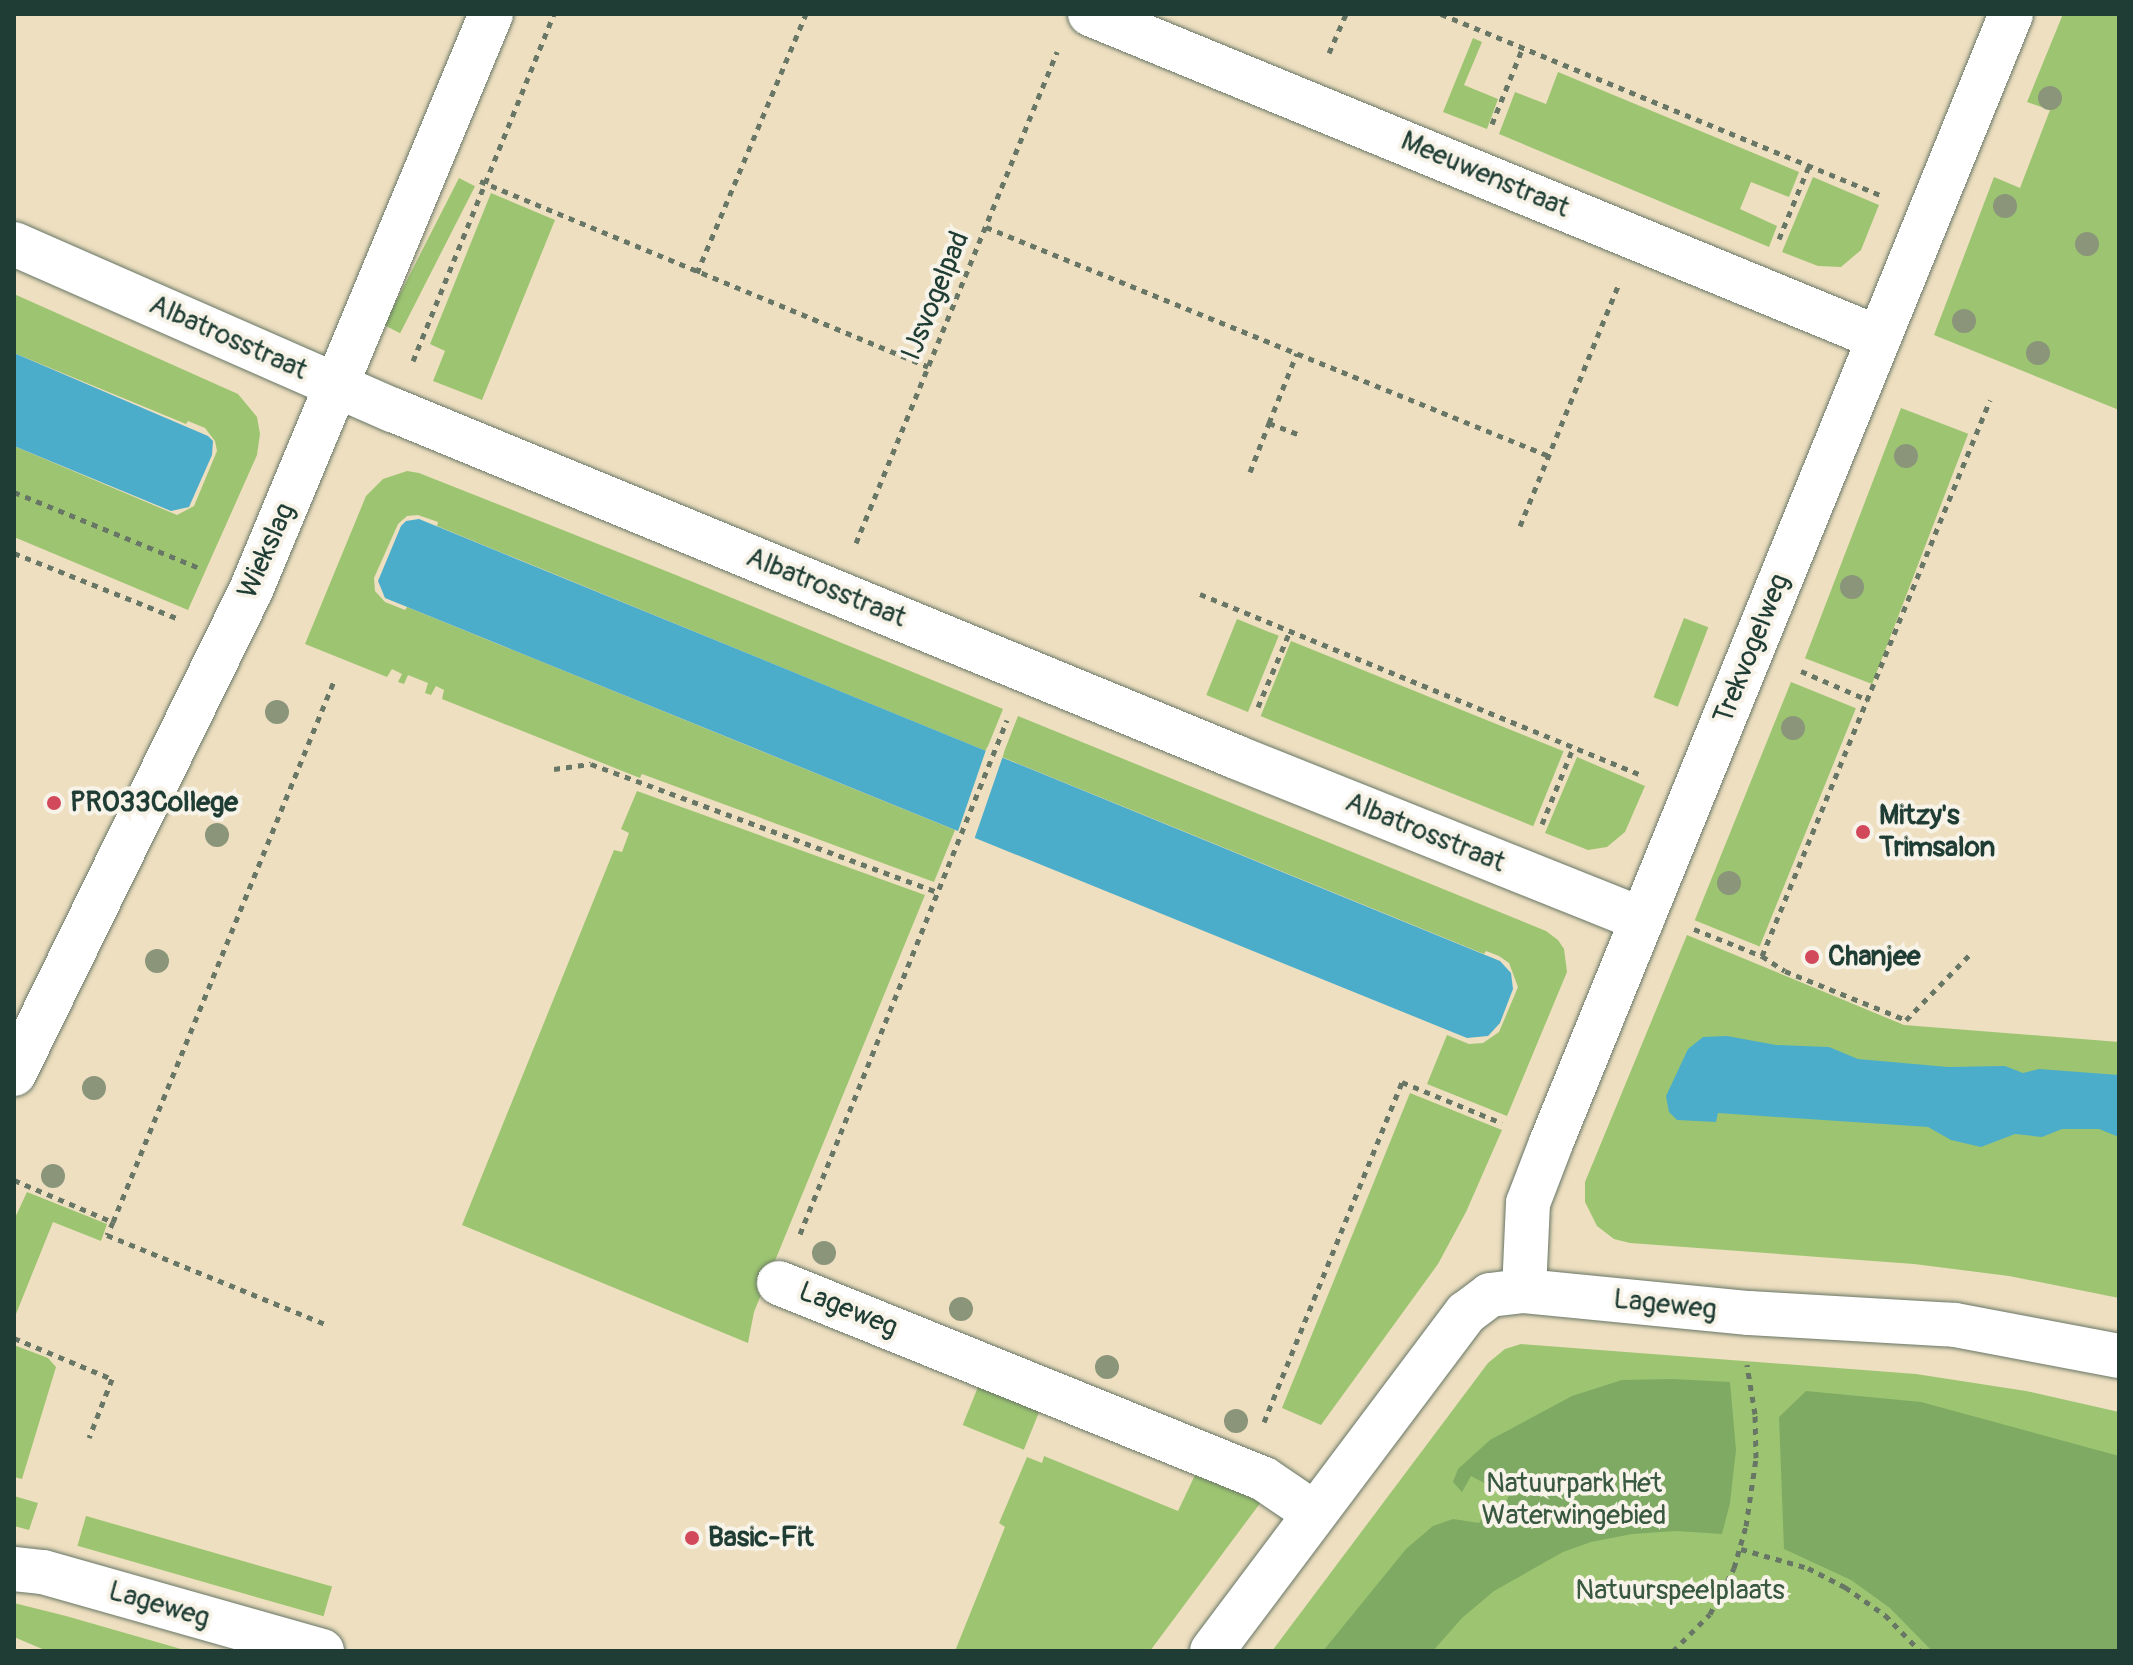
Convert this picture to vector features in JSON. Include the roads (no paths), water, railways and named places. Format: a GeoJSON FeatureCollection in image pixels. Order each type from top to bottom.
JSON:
{"type":"FeatureCollection","features":[{"type":"Feature","properties":{"kind":"street","name":"Wiekslag"},"geometry":{"type":"LineString","coordinates":[[14,1074],[251,590],[339,386],[491,14]]}},
{"type":"Feature","properties":{"kind":"street","name":"Trekvogelweg"},"geometry":{"type":"LineString","coordinates":[[1524,1291],[1528,1203],[2011,14]]}},
{"type":"Feature","properties":{"kind":"street","name":"Meeuwenstraat"},"geometry":{"type":"LineString","coordinates":[[1075,28],[1473,170],[1879,338]]}},
{"type":"Feature","properties":{"kind":"street","name":"Albatrosstraat"},"geometry":{"type":"LineString","coordinates":[[14,244],[393,410],[1236,757],[1522,871],[1644,914]]}},
{"type":"Feature","properties":{"kind":"street","name":"Lageweg"},"geometry":{"type":"LineString","coordinates":[[779,1283],[1244,1470],[1264,1479],[1314,1513]]}},
{"type":"Feature","properties":{"kind":"street","name":"Lageweg"},"geometry":{"type":"LineString","coordinates":[[1212,1651],[1466,1313],[1490,1295],[1524,1291],[1749,1313],[1955,1325],[2119,1356]]}},
{"type":"Feature","properties":{"kind":"street","name":"Lageweg"},"geometry":{"type":"LineString","coordinates":[[24,1566],[322,1651]]}},
{"type":"Feature","properties":{"kind":"water"},"geometry":{"type":"Polygon","coordinates":[[[14,353],[208,436],[213,441],[212,455],[189,507],[171,511],[14,446],[14,353]]]}},
{"type":"Feature","properties":{"kind":"water"},"geometry":{"type":"Polygon","coordinates":[[[419,519],[1500,961],[1511,973],[1513,989],[1500,1023],[1488,1036],[1467,1038],[385,598],[378,581],[401,526],[406,521],[419,519]]]}},
{"type":"Feature","properties":{"kind":"water"},"geometry":{"type":"Polygon","coordinates":[[[1727,1036],[1776,1045],[1829,1047],[1858,1059],[1948,1067],[2005,1066],[2023,1073],[2039,1069],[2119,1075],[2119,1137],[2099,1129],[2062,1129],[2042,1137],[2015,1134],[1981,1147],[1951,1140],[1928,1127],[1718,1113],[1716,1122],[1677,1120],[1669,1112],[1666,1096],[1688,1049],[1703,1037],[1727,1036]]]}},
{"type":"Feature","properties":{"kind":"place","name":"PRO33College"},"geometry":{"type":"Point","coordinates":[54,803]}},
{"type":"Feature","properties":{"kind":"place","name":"Mitzy's Trimsalon"},"geometry":{"type":"Point","coordinates":[1863,832]}},
{"type":"Feature","properties":{"kind":"place","name":"Chanjee"},"geometry":{"type":"Point","coordinates":[1812,957]}},
{"type":"Feature","properties":{"kind":"place","name":"Basic-Fit"},"geometry":{"type":"Point","coordinates":[692,1538]}},
{"type":"Feature","properties":{"kind":"park label","name":"Natuurpark Het Waterwingebied"},"geometry":{"type":"Point","coordinates":[1574,1500]}},
{"type":"Feature","properties":{"kind":"park label","name":"Natuurspeelplaats"},"geometry":{"type":"Point","coordinates":[1680,1591]}}]}
